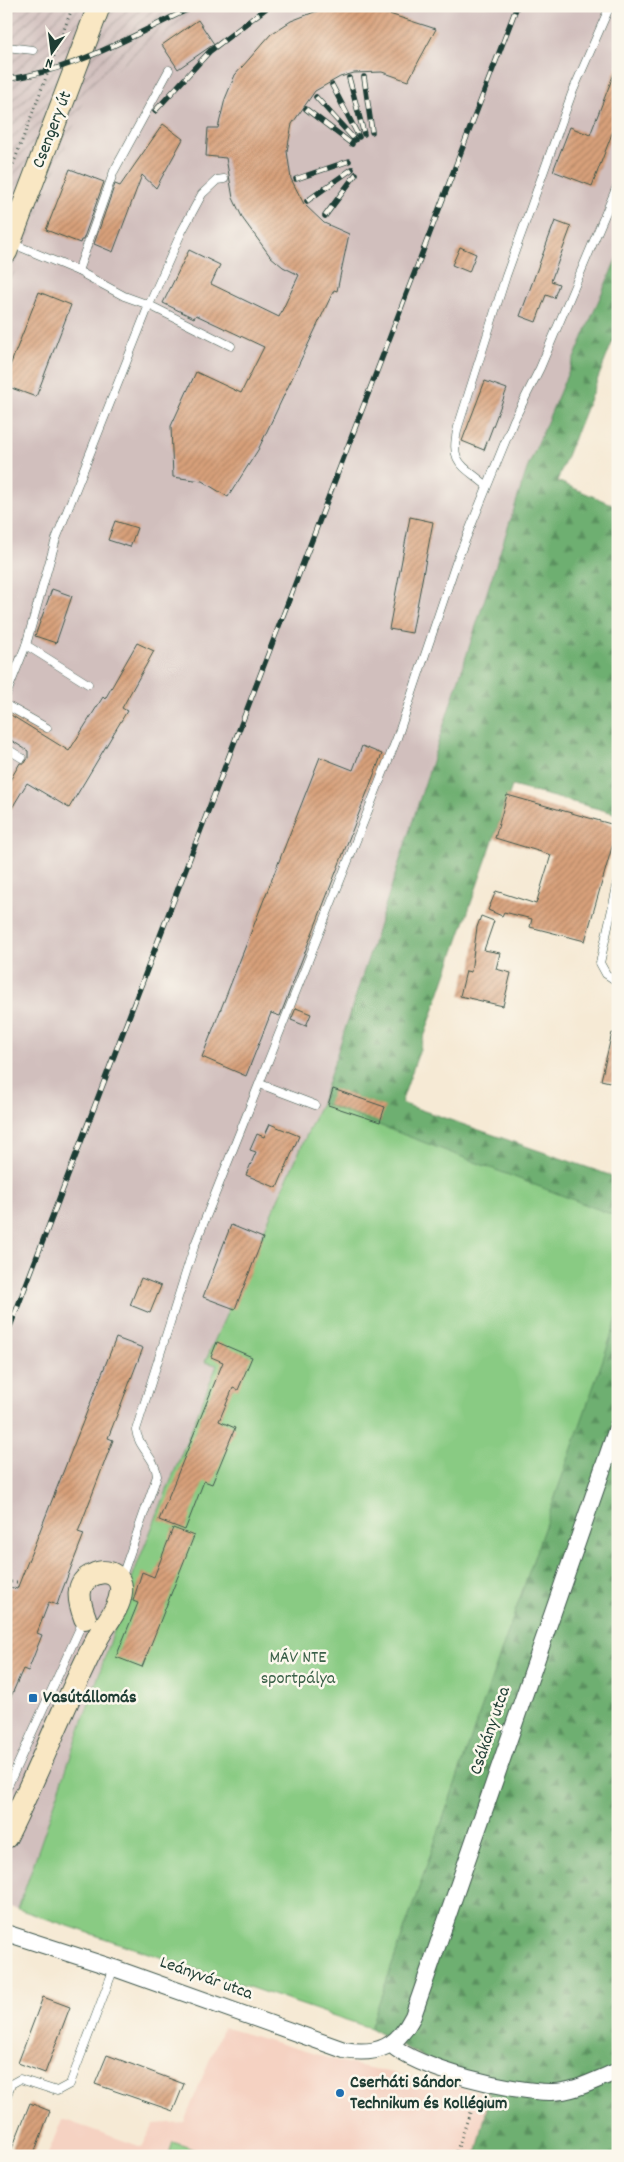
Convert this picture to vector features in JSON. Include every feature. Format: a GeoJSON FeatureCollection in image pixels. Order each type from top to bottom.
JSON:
{"type":"FeatureCollection","features":[{"type":"Feature","properties":{"kind":"street","name":"Csengery út"},"geometry":{"type":"LineString","coordinates":[[8,248],[100,6]]}},
{"type":"Feature","properties":{"kind":"street","name":"Csákány utca"},"geometry":{"type":"LineString","coordinates":[[392,2045],[403,2034],[413,2016],[618,1425]]}},
{"type":"Feature","properties":{"kind":"street"},"geometry":{"type":"LineString","coordinates":[[6,1837],[31,1788],[97,1637],[119,1603],[121,1592],[120,1580],[106,1572],[87,1578],[79,1596],[85,1618],[97,1637]]}},
{"type":"Feature","properties":{"kind":"street","name":"Leányvár utca"},"geometry":{"type":"LineString","coordinates":[[6,1933],[114,1968],[344,2050],[366,2052],[392,2045]]}},
{"type":"Feature","properties":{"kind":"street"},"geometry":{"type":"LineString","coordinates":[[392,2045],[410,2056],[482,2083],[553,2092],[583,2085],[618,2070]]}},
{"type":"Feature","properties":{"kind":"lane"},"geometry":{"type":"LineString","coordinates":[[486,485],[457,461],[454,444],[458,427],[506,276],[572,92],[610,6]]}},
{"type":"Feature","properties":{"kind":"lane"},"geometry":{"type":"LineString","coordinates":[[6,47],[33,50]]}},
{"type":"Feature","properties":{"kind":"lane"},"geometry":{"type":"LineString","coordinates":[[78,271],[114,171],[169,70]]}},
{"type":"Feature","properties":{"kind":"lane"},"geometry":{"type":"LineString","coordinates":[[6,695],[26,645],[56,539],[149,306],[198,201],[209,186],[224,178]]}},
{"type":"Feature","properties":{"kind":"lane"},"geometry":{"type":"LineString","coordinates":[[120,1580],[157,1476],[156,1469],[139,1443],[136,1430],[194,1247],[397,738],[456,563],[486,485],[514,420],[540,368],[618,184]]}},
{"type":"Feature","properties":{"kind":"lane"},"geometry":{"type":"LineString","coordinates":[[8,248],[78,271],[124,296],[232,346]]}},
{"type":"Feature","properties":{"kind":"lane"},"geometry":{"type":"LineString","coordinates":[[26,645],[88,684]]}},
{"type":"Feature","properties":{"kind":"lane"},"geometry":{"type":"LineString","coordinates":[[6,705],[47,728]]}},
{"type":"Feature","properties":{"kind":"lane"},"geometry":{"type":"LineString","coordinates":[[6,748],[22,758]]}},
{"type":"Feature","properties":{"kind":"lane"},"geometry":{"type":"LineString","coordinates":[[618,882],[600,962],[606,974],[618,982]]}},
{"type":"Feature","properties":{"kind":"lane"},"geometry":{"type":"LineString","coordinates":[[260,1084],[316,1105]]}},
{"type":"Feature","properties":{"kind":"lane"},"geometry":{"type":"LineString","coordinates":[[6,1790],[85,1618]]}},
{"type":"Feature","properties":{"kind":"lane"},"geometry":{"type":"LineString","coordinates":[[6,2098],[11,2084],[20,2079],[52,2090],[62,2090],[70,2084],[114,1968]]}},
{"type":"Feature","properties":{"kind":"path"},"geometry":{"type":"LineString","coordinates":[[6,183],[73,6]]}},
{"type":"Feature","properties":{"kind":"path"},"geometry":{"type":"LineString","coordinates":[[6,1582],[20,1582]]}},
{"type":"Feature","properties":{"kind":"path"},"geometry":{"type":"LineString","coordinates":[[455,2156],[482,2083]]}},
{"type":"Feature","properties":{"kind":"shaded area"},"geometry":{"type":"Polygon","coordinates":[[[6,6],[207,6],[89,90],[6,295],[6,6]]]}},
{"type":"Feature","properties":{"kind":"shaded area"},"geometry":{"type":"Polygon","coordinates":[[[207,6],[618,6],[618,255],[527,469],[321,1103],[205,1361],[217,1364],[124,1600],[18,1909],[6,1906],[6,295],[89,89],[207,6]]]}},
{"type":"Feature","properties":{"kind":"shaded area","name":"Cserháti Sándor Technikum és Kollégium"},"geometry":{"type":"Polygon","coordinates":[[[223,2027],[346,2063],[490,2094],[476,2156],[47,2156],[62,2119],[142,2147],[154,2124],[184,2122],[223,2027]]]}},
{"type":"Feature","properties":{"kind":"green space"},"geometry":{"type":"Polygon","coordinates":[[[618,255],[618,328],[557,481],[618,507],[618,814],[512,786],[401,1103],[618,1178],[618,1217],[321,1103],[527,469],[618,255]]]}},
{"type":"Feature","properties":{"kind":"green space","name":"MÁV NTE sportpálya"},"geometry":{"type":"Polygon","coordinates":[[[321,1103],[618,1217],[618,1316],[370,2028],[18,1909],[135,1570],[217,1365],[205,1362],[321,1103]]]}},
{"type":"Feature","properties":{"kind":"green space"},"geometry":{"type":"Polygon","coordinates":[[[618,1316],[618,2156],[476,2156],[490,2094],[370,2028],[618,1316]]]}},
{"type":"Feature","properties":{"kind":"green space"},"geometry":{"type":"Polygon","coordinates":[[[173,2142],[213,2156],[168,2156],[173,2142]]]}},
{"type":"Feature","properties":{"kind":"building"},"geometry":{"type":"Polygon","coordinates":[[[330,6],[385,6],[383,12],[436,29],[408,81],[382,72],[354,73],[340,77],[315,91],[292,124],[287,151],[291,179],[304,204],[324,223],[349,234],[337,291],[334,290],[258,450],[228,497],[202,481],[173,477],[171,426],[196,372],[241,393],[264,347],[196,315],[194,318],[163,303],[189,250],[220,265],[211,284],[279,317],[299,275],[283,267],[270,256],[243,219],[233,198],[226,158],[206,156],[208,128],[218,128],[225,99],[235,75],[271,34],[291,21],[330,6]]]}},
{"type":"Feature","properties":{"kind":"building"},"geometry":{"type":"Polygon","coordinates":[[[198,20],[214,44],[178,69],[162,45],[198,20]]]}},
{"type":"Feature","properties":{"kind":"building"},"geometry":{"type":"Polygon","coordinates":[[[617,66],[618,133],[613,131],[592,186],[553,171],[570,127],[590,135],[617,66]]]}},
{"type":"Feature","properties":{"kind":"building"},"geometry":{"type":"Polygon","coordinates":[[[163,124],[183,139],[156,188],[142,175],[113,252],[94,244],[115,184],[120,186],[163,124]]]}},
{"type":"Feature","properties":{"kind":"building"},"geometry":{"type":"Polygon","coordinates":[[[70,169],[104,182],[83,240],[80,243],[46,230],[70,169]]]}},
{"type":"Feature","properties":{"kind":"building"},"geometry":{"type":"Polygon","coordinates":[[[555,221],[571,227],[551,281],[559,284],[554,298],[546,295],[536,322],[520,316],[555,221]]]}},
{"type":"Feature","properties":{"kind":"building"},"geometry":{"type":"Polygon","coordinates":[[[460,247],[476,254],[469,272],[452,265],[460,247]]]}},
{"type":"Feature","properties":{"kind":"building"},"geometry":{"type":"Polygon","coordinates":[[[39,292],[71,305],[36,397],[6,386],[6,376],[39,292]]]}},
{"type":"Feature","properties":{"kind":"building"},"geometry":{"type":"Polygon","coordinates":[[[485,381],[507,389],[484,450],[462,441],[485,381]]]}},
{"type":"Feature","properties":{"kind":"building"},"geometry":{"type":"Polygon","coordinates":[[[410,517],[433,522],[412,633],[389,629],[410,517]]]}},
{"type":"Feature","properties":{"kind":"building"},"geometry":{"type":"Polygon","coordinates":[[[115,521],[137,528],[130,547],[108,540],[115,521]]]}},
{"type":"Feature","properties":{"kind":"building"},"geometry":{"type":"Polygon","coordinates":[[[52,589],[72,596],[56,643],[35,636],[52,589]]]}},
{"type":"Feature","properties":{"kind":"building"},"geometry":{"type":"Polygon","coordinates":[[[137,643],[154,651],[122,708],[127,711],[69,808],[27,783],[6,818],[6,787],[20,763],[25,763],[28,758],[28,751],[6,737],[6,712],[69,751],[103,697],[105,699],[137,643]]]}},
{"type":"Feature","properties":{"kind":"building"},"geometry":{"type":"Polygon","coordinates":[[[362,746],[382,754],[280,1016],[271,1013],[246,1076],[202,1057],[320,757],[353,770],[362,746]]]}},
{"type":"Feature","properties":{"kind":"building"},"geometry":{"type":"Polygon","coordinates":[[[507,795],[618,826],[585,941],[530,927],[532,919],[504,912],[502,916],[488,910],[496,891],[536,904],[551,855],[495,838],[507,795]]]}},
{"type":"Feature","properties":{"kind":"building"},"geometry":{"type":"Polygon","coordinates":[[[481,916],[494,921],[484,950],[500,953],[496,969],[511,973],[503,1006],[460,996],[466,971],[471,972],[477,927],[481,916]]]}},
{"type":"Feature","properties":{"kind":"building"},"geometry":{"type":"Polygon","coordinates":[[[296,1008],[311,1014],[306,1026],[291,1020],[296,1008]]]}},
{"type":"Feature","properties":{"kind":"building"},"geometry":{"type":"Polygon","coordinates":[[[612,1033],[618,1034],[618,1084],[601,1080],[612,1033]]]}},
{"type":"Feature","properties":{"kind":"building"},"geometry":{"type":"Polygon","coordinates":[[[333,1089],[385,1107],[380,1122],[328,1105],[333,1089]]]}},
{"type":"Feature","properties":{"kind":"building"},"geometry":{"type":"Polygon","coordinates":[[[270,1124],[299,1136],[277,1188],[246,1175],[256,1152],[250,1150],[257,1134],[264,1137],[270,1124]]]}},
{"type":"Feature","properties":{"kind":"building"},"geometry":{"type":"Polygon","coordinates":[[[231,1225],[263,1238],[235,1309],[203,1297],[231,1225]]]}},
{"type":"Feature","properties":{"kind":"building"},"geometry":{"type":"Polygon","coordinates":[[[141,1278],[161,1286],[150,1313],[130,1305],[141,1278]]]}},
{"type":"Feature","properties":{"kind":"building"},"geometry":{"type":"Polygon","coordinates":[[[116,1338],[143,1348],[108,1438],[113,1440],[78,1532],[84,1534],[57,1605],[49,1602],[37,1633],[42,1635],[28,1671],[23,1669],[6,1708],[6,1586],[17,1589],[116,1338]]]}},
{"type":"Feature","properties":{"kind":"building"},"geometry":{"type":"Polygon","coordinates":[[[217,1342],[252,1357],[238,1390],[233,1388],[219,1421],[235,1428],[212,1484],[204,1481],[185,1530],[159,1520],[223,1362],[211,1357],[217,1342]]]}},
{"type":"Feature","properties":{"kind":"building"},"geometry":{"type":"Polygon","coordinates":[[[173,1528],[194,1536],[142,1667],[116,1657],[138,1603],[133,1601],[142,1572],[154,1577],[173,1528]]]}},
{"type":"Feature","properties":{"kind":"building"},"geometry":{"type":"Polygon","coordinates":[[[43,1997],[70,2007],[45,2073],[18,2063],[43,1997]]]}},
{"type":"Feature","properties":{"kind":"building"},"geometry":{"type":"Polygon","coordinates":[[[107,2055],[184,2084],[173,2111],[95,2084],[107,2055]]]}},
{"type":"Feature","properties":{"kind":"building"},"geometry":{"type":"Polygon","coordinates":[[[30,2103],[50,2111],[33,2156],[9,2156],[30,2103]]]}},
{"type":"Feature","properties":{"kind":"railway"},"geometry":{"type":"LineString","coordinates":[[6,79],[55,69],[79,60],[126,40],[195,6]]}},
{"type":"Feature","properties":{"kind":"railway"},"geometry":{"type":"LineString","coordinates":[[155,111],[210,51],[269,6]]}},
{"type":"Feature","properties":{"kind":"railway"},"geometry":{"type":"LineString","coordinates":[[6,1337],[517,6]]}},
{"type":"Feature","properties":{"kind":"railway"},"geometry":{"type":"LineString","coordinates":[[364,77],[372,132]]}},
{"type":"Feature","properties":{"kind":"railway"},"geometry":{"type":"LineString","coordinates":[[349,78],[364,134]]}},
{"type":"Feature","properties":{"kind":"railway"},"geometry":{"type":"LineString","coordinates":[[332,85],[359,137]]}},
{"type":"Feature","properties":{"kind":"railway"},"geometry":{"type":"LineString","coordinates":[[316,97],[355,140]]}},
{"type":"Feature","properties":{"kind":"railway"},"geometry":{"type":"LineString","coordinates":[[306,109],[352,144]]}},
{"type":"Feature","properties":{"kind":"railway"},"geometry":{"type":"LineString","coordinates":[[296,179],[349,161]]}},
{"type":"Feature","properties":{"kind":"railway"},"geometry":{"type":"LineString","coordinates":[[307,201],[352,169]]}},
{"type":"Feature","properties":{"kind":"railway"},"geometry":{"type":"LineString","coordinates":[[325,216],[356,174]]}},
{"type":"Feature","properties":{"kind":"place","name":"Vasútállomás"},"geometry":{"type":"Point","coordinates":[33,1698]}},
{"type":"Feature","properties":{"kind":"place","name":"Cserháti Sándor Technikum és Kollégium"},"geometry":{"type":"Point","coordinates":[340,2093]}}]}
